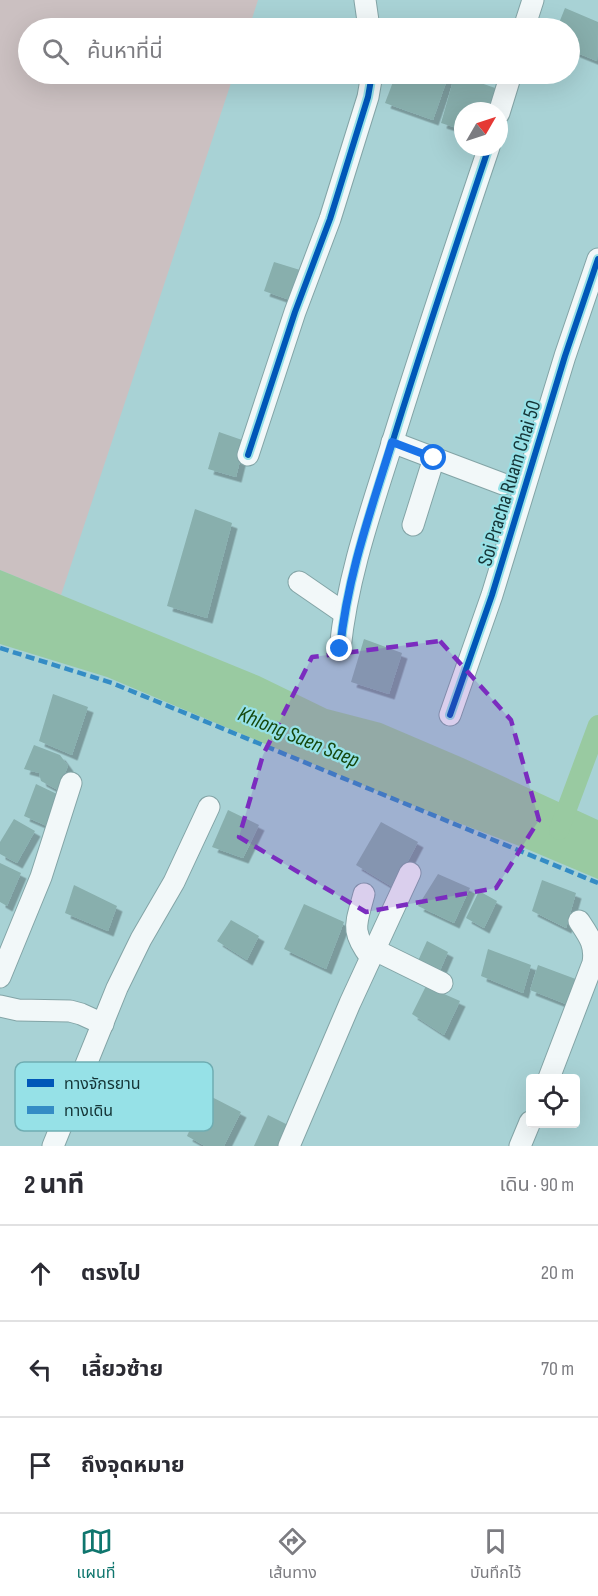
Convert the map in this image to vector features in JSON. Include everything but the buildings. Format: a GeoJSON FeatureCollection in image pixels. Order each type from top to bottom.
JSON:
{"type":"FeatureCollection","features":[{"type":"Feature","properties":{"kind":"street"},"geometry":{"type":"LineString","coordinates":[[365,0],[368,18]]}},
{"type":"Feature","properties":{"kind":"street"},"geometry":{"type":"LineString","coordinates":[[527,18],[533,0]]}},
{"type":"Feature","properties":{"kind":"street"},"geometry":{"type":"LineString","coordinates":[[248,455],[295,312],[330,219],[370,84]]}},
{"type":"Feature","properties":{"kind":"street"},"geometry":{"type":"LineString","coordinates":[[502,102],[508,84]]}},
{"type":"Feature","properties":{"kind":"street"},"geometry":{"type":"LineString","coordinates":[[340,649],[344,613],[354,566],[416,365],[486,156]]}},
{"type":"Feature","properties":{"kind":"street","name":"Soi Pracha Ruam Chai 50"},"geometry":{"type":"LineString","coordinates":[[450,715],[492,595],[532,459],[598,259]]}},
{"type":"Feature","properties":{"kind":"street"},"geometry":{"type":"LineString","coordinates":[[392,442],[503,484]]}},
{"type":"Feature","properties":{"kind":"street"},"geometry":{"type":"LineString","coordinates":[[413,525],[434,458]]}},
{"type":"Feature","properties":{"kind":"street"},"geometry":{"type":"LineString","coordinates":[[299,582],[344,613]]}},
{"type":"Feature","properties":{"kind":"street"},"geometry":{"type":"LineString","coordinates":[[0,977],[41,877],[71,783]]}},
{"type":"Feature","properties":{"kind":"street"},"geometry":{"type":"LineString","coordinates":[[87,1062],[117,988],[141,939],[174,882],[210,807]]}},
{"type":"Feature","properties":{"kind":"street"},"geometry":{"type":"LineString","coordinates":[[289,1146],[345,1014],[410,873]]}},
{"type":"Feature","properties":{"kind":"street"},"geometry":{"type":"LineString","coordinates":[[364,894],[356,933],[360,944],[373,954],[442,983]]}},
{"type":"Feature","properties":{"kind":"street"},"geometry":{"type":"LineString","coordinates":[[551,1074],[593,963],[595,951],[593,941],[579,921]]}},
{"type":"Feature","properties":{"kind":"street"},"geometry":{"type":"LineString","coordinates":[[0,1006],[18,1010],[70,1011],[103,1024]]}},
{"type":"Feature","properties":{"kind":"street"},"geometry":{"type":"LineString","coordinates":[[520,1146],[528,1128]]}},
{"type":"Feature","properties":{"kind":"street"},"geometry":{"type":"LineString","coordinates":[[53,1146],[59,1131]]}},
{"type":"Feature","properties":{"kind":"highlighted area"},"geometry":{"type":"Polygon","coordinates":[[[440,641],[511,720],[539,820],[496,888],[366,912],[239,837],[263,755],[312,657],[440,641]]]}},
{"type":"Feature","properties":{"kind":"shaded area"},"geometry":{"type":"Polygon","coordinates":[[[0,0],[258,0],[252,18],[18,18],[18,84],[231,84],[61,595],[0,570],[0,0]]]}},
{"type":"Feature","properties":{"kind":"water","name":"Khlong Saen Saep"},"geometry":{"type":"Polygon","coordinates":[[[0,570],[259,676],[327,709],[381,723],[598,820],[598,879],[522,847],[393,798],[107,677],[0,644],[0,570]]]}},
{"type":"Feature","properties":{"kind":"waterway"},"geometry":{"type":"LineString","coordinates":[[559,830],[598,725]]}},
{"type":"Feature","properties":{"kind":"marked path"},"geometry":{"type":"LineString","coordinates":[[0,648],[112,683],[598,883]]}},
{"type":"Feature","properties":{"kind":"cycle path"},"geometry":{"type":"LineString","coordinates":[[248,455],[295,312],[330,219],[370,84]]}},
{"type":"Feature","properties":{"kind":"cycle path"},"geometry":{"type":"LineString","coordinates":[[340,649],[353,573],[367,524],[486,156]]}},
{"type":"Feature","properties":{"kind":"cycle path"},"geometry":{"type":"LineString","coordinates":[[450,715],[492,595],[565,356],[598,259]]}},
{"type":"Feature","properties":{"kind":"route"},"geometry":{"type":"LineString","coordinates":[[340,649],[344,613],[354,566],[392,442],[434,458]]}}]}
